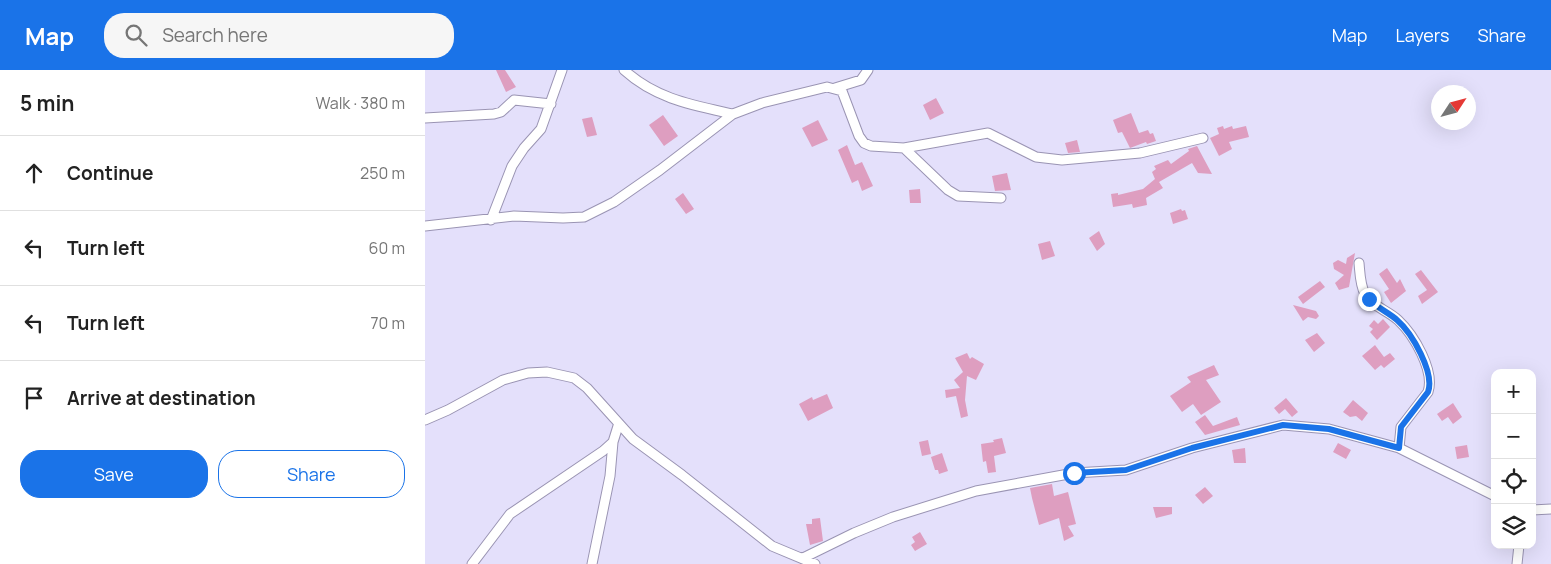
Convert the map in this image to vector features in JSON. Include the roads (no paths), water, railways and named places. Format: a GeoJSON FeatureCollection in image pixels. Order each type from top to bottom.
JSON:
{"type":"FeatureCollection","features":[{"type":"Feature","properties":{"kind":"street"},"geometry":{"type":"LineString","coordinates":[[491,220],[512,166],[541,128],[562,70]]}},
{"type":"Feature","properties":{"kind":"street"},"geometry":{"type":"LineString","coordinates":[[624,70],[639,83],[664,96],[733,114]]}},
{"type":"Feature","properties":{"kind":"street"},"geometry":{"type":"LineString","coordinates":[[425,226],[514,216],[574,218],[593,214],[660,170],[733,114],[777,99],[835,88],[861,80],[868,70]]}},
{"type":"Feature","properties":{"kind":"street"},"geometry":{"type":"LineString","coordinates":[[835,88],[842,91],[859,136],[864,143],[871,146],[904,148],[988,133],[1035,157],[1061,160],[1140,153],[1203,138]]}},
{"type":"Feature","properties":{"kind":"street"},"geometry":{"type":"LineString","coordinates":[[425,118],[494,114],[501,112],[514,100],[551,104]]}},
{"type":"Feature","properties":{"kind":"street"},"geometry":{"type":"LineString","coordinates":[[904,148],[948,190],[958,196],[1001,198]]}},
{"type":"Feature","properties":{"kind":"street"},"geometry":{"type":"LineString","coordinates":[[1359,263],[1365,293],[1374,304],[1396,319],[1408,331],[1429,376],[1430,386],[1428,392],[1401,427],[1399,448]]}},
{"type":"Feature","properties":{"kind":"street"},"geometry":{"type":"LineString","coordinates":[[425,420],[448,410],[503,380],[528,373],[547,372],[574,378],[581,382],[618,426],[633,440],[682,475],[764,540],[780,550],[815,564]]}},
{"type":"Feature","properties":{"kind":"street"},"geometry":{"type":"LineString","coordinates":[[592,564],[610,476],[613,442],[618,426]]}},
{"type":"Feature","properties":{"kind":"street"},"geometry":{"type":"LineString","coordinates":[[803,558],[885,520],[976,491],[1074,473],[1126,470],[1192,448],[1276,427],[1313,426],[1399,448],[1491,494]]}},
{"type":"Feature","properties":{"kind":"street"},"geometry":{"type":"LineString","coordinates":[[472,564],[510,514],[603,451],[613,442]]}},
{"type":"Feature","properties":{"kind":"street"},"geometry":{"type":"LineString","coordinates":[[1536,512],[1551,509]]}},
{"type":"Feature","properties":{"kind":"street"},"geometry":{"type":"LineString","coordinates":[[1517,564],[1519,549]]}}]}
